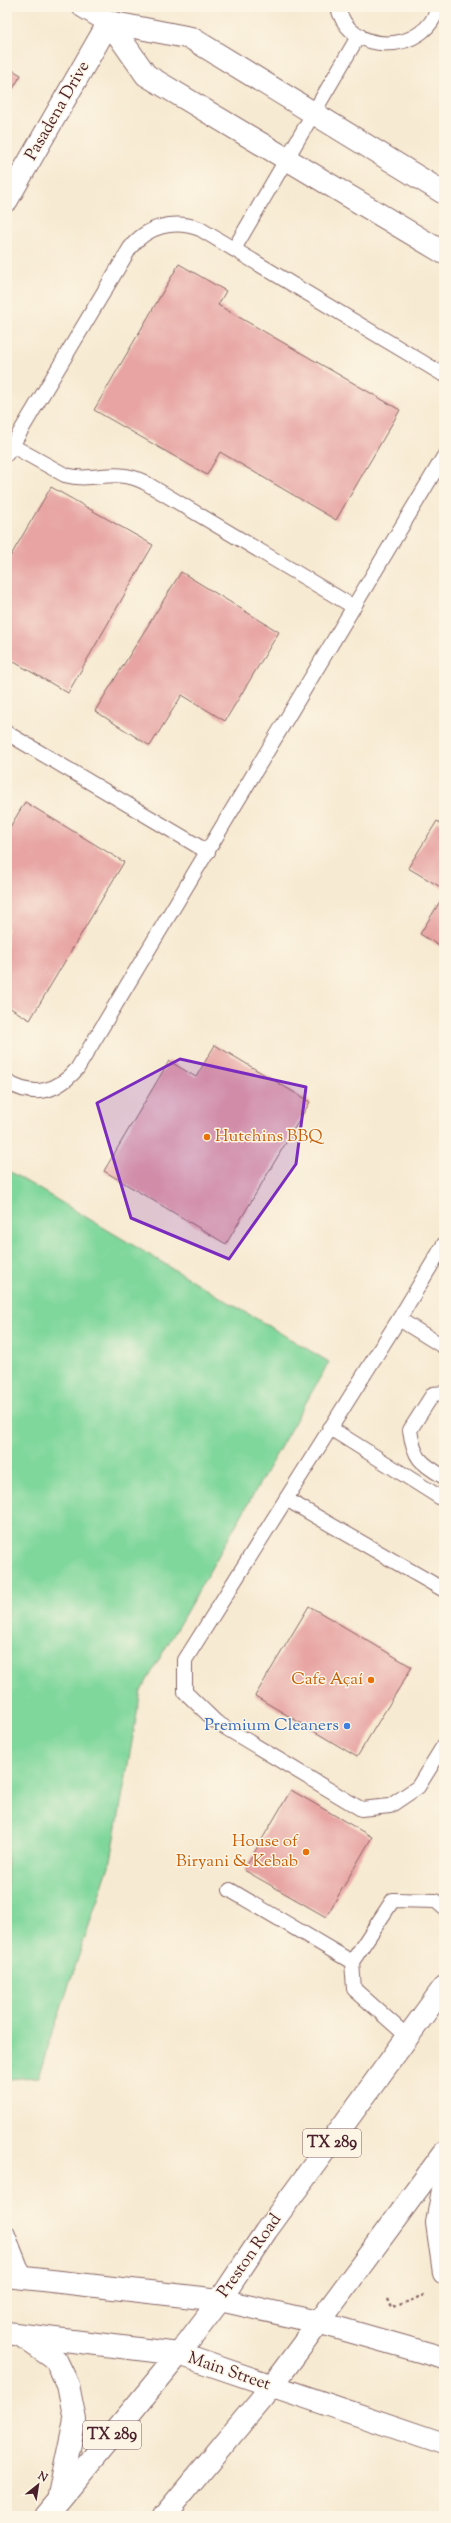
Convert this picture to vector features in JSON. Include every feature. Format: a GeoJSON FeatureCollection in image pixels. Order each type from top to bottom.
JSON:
{"type":"FeatureCollection","features":[{"type":"Feature","properties":{"kind":"main road"},"geometry":{"type":"LineString","coordinates":[[84,7],[109,22],[191,38],[444,194]]}},
{"type":"Feature","properties":{"kind":"main road"},"geometry":{"type":"LineString","coordinates":[[109,22],[146,74],[444,252]]}},
{"type":"Feature","properties":{"kind":"main road","name":"Pasadena Drive"},"geometry":{"type":"LineString","coordinates":[[7,200],[109,22]]}},
{"type":"Feature","properties":{"kind":"main road","name":"Preston Road"},"geometry":{"type":"LineString","coordinates":[[51,2508],[179,2354],[220,2300],[266,2231],[444,1987]]}},
{"type":"Feature","properties":{"kind":"main road"},"geometry":{"type":"LineString","coordinates":[[164,2516],[272,2386],[317,2322],[444,2153]]}},
{"type":"Feature","properties":{"kind":"main road"},"geometry":{"type":"LineString","coordinates":[[444,2184],[437,2223],[444,2273]]}},
{"type":"Feature","properties":{"kind":"main road"},"geometry":{"type":"LineString","coordinates":[[16,2277],[220,2300],[317,2322],[444,2358]]}},
{"type":"Feature","properties":{"kind":"main road"},"geometry":{"type":"LineString","coordinates":[[13,2334],[56,2360],[68,2384],[75,2420],[51,2508]]}},
{"type":"Feature","properties":{"kind":"main road","name":"Main Street"},"geometry":{"type":"LineString","coordinates":[[13,2334],[179,2354],[444,2444]]}},
{"type":"Feature","properties":{"kind":"lane"},"geometry":{"type":"LineString","coordinates":[[338,7],[347,24],[359,35],[381,44],[393,44],[411,40],[426,29],[436,14],[438,7]]}},
{"type":"Feature","properties":{"kind":"lane"},"geometry":{"type":"LineString","coordinates":[[234,250],[359,35]]}},
{"type":"Feature","properties":{"kind":"lane"},"geometry":{"type":"LineString","coordinates":[[354,606],[144,482],[122,474],[75,478],[65,475],[9,448],[138,238],[156,228],[171,224],[184,224],[200,229],[444,375]]}},
{"type":"Feature","properties":{"kind":"lane"},"geometry":{"type":"LineString","coordinates":[[7,1082],[24,1091],[49,1090],[66,1081],[78,1069],[444,456]]}},
{"type":"Feature","properties":{"kind":"lane"},"geometry":{"type":"LineString","coordinates":[[7,733],[208,852]]}},
{"type":"Feature","properties":{"kind":"lane"},"geometry":{"type":"LineString","coordinates":[[444,1244],[399,1319],[185,1660],[185,1692],[216,1722],[361,1809],[390,1806],[418,1787],[444,1745]]}},
{"type":"Feature","properties":{"kind":"lane"},"geometry":{"type":"LineString","coordinates":[[399,1319],[444,1347]]}},
{"type":"Feature","properties":{"kind":"lane"},"geometry":{"type":"LineString","coordinates":[[444,1393],[433,1394],[410,1430],[414,1452],[425,1465],[444,1477]]}},
{"type":"Feature","properties":{"kind":"lane"},"geometry":{"type":"LineString","coordinates":[[330,1428],[444,1500]]}},
{"type":"Feature","properties":{"kind":"lane"},"geometry":{"type":"LineString","coordinates":[[286,1499],[444,1590]]}},
{"type":"Feature","properties":{"kind":"lane"},"geometry":{"type":"LineString","coordinates":[[230,1890],[352,1962]]}},
{"type":"Feature","properties":{"kind":"lane"},"geometry":{"type":"LineString","coordinates":[[408,2037],[354,1989],[352,1962],[393,1900],[436,1901],[444,1908]]}},
{"type":"Feature","properties":{"kind":"lane"},"geometry":{"type":"LineString","coordinates":[[7,2232],[16,2277]]}},
{"type":"Feature","properties":{"kind":"path"},"geometry":{"type":"LineString","coordinates":[[388,2299],[392,2308],[431,2292]]}},
{"type":"Feature","properties":{"kind":"highlighted area"},"geometry":{"type":"Polygon","coordinates":[[[180,1059],[306,1087],[296,1164],[229,1259],[131,1218],[97,1103],[180,1059]]]}},
{"type":"Feature","properties":{"kind":"green space"},"geometry":{"type":"Polygon","coordinates":[[[7,1170],[329,1362],[141,1691],[111,1860],[38,2077],[7,2079],[7,1170]]]}},
{"type":"Feature","properties":{"kind":"building"},"geometry":{"type":"Polygon","coordinates":[[[7,67],[21,75],[7,99],[7,67]]]}},
{"type":"Feature","properties":{"kind":"building"},"geometry":{"type":"Polygon","coordinates":[[[179,264],[226,291],[218,305],[400,410],[336,520],[220,452],[207,475],[94,410],[179,264]]]}},
{"type":"Feature","properties":{"kind":"building"},"geometry":{"type":"Polygon","coordinates":[[[51,487],[153,545],[68,693],[7,658],[7,562],[51,487]]]}},
{"type":"Feature","properties":{"kind":"building"},"geometry":{"type":"Polygon","coordinates":[[[181,572],[279,632],[225,721],[182,695],[150,746],[95,711],[181,572]]]}},
{"type":"Feature","properties":{"kind":"building"},"geometry":{"type":"Polygon","coordinates":[[[25,802],[124,862],[30,1020],[7,1006],[7,832],[25,802]]]}},
{"type":"Feature","properties":{"kind":"building"},"geometry":{"type":"Polygon","coordinates":[[[437,821],[444,826],[444,889],[408,868],[437,821]]]}},
{"type":"Feature","properties":{"kind":"building"},"geometry":{"type":"Polygon","coordinates":[[[444,895],[444,949],[420,934],[444,895]]]}},
{"type":"Feature","properties":{"kind":"building","name":"Hutchins BBQ"},"geometry":{"type":"Polygon","coordinates":[[[215,1045],[310,1102],[226,1244],[104,1171],[169,1061],[196,1077],[215,1045]]]}},
{"type":"Feature","properties":{"kind":"building"},"geometry":{"type":"Polygon","coordinates":[[[309,1606],[412,1667],[357,1757],[255,1696],[309,1606]]]}},
{"type":"Feature","properties":{"kind":"building"},"geometry":{"type":"Polygon","coordinates":[[[291,1790],[372,1837],[326,1917],[244,1870],[291,1790]]]}},
{"type":"Feature","properties":{"kind":"place","name":"Hutchins BBQ"},"geometry":{"type":"Point","coordinates":[207,1137]}},
{"type":"Feature","properties":{"kind":"place","name":"Cafe Açaí"},"geometry":{"type":"Point","coordinates":[371,1680]}},
{"type":"Feature","properties":{"kind":"place","name":"Premium Cleaners"},"geometry":{"type":"Point","coordinates":[347,1726]}},
{"type":"Feature","properties":{"kind":"place","name":"House of Biryani & Kebab"},"geometry":{"type":"Point","coordinates":[306,1852]}}]}
